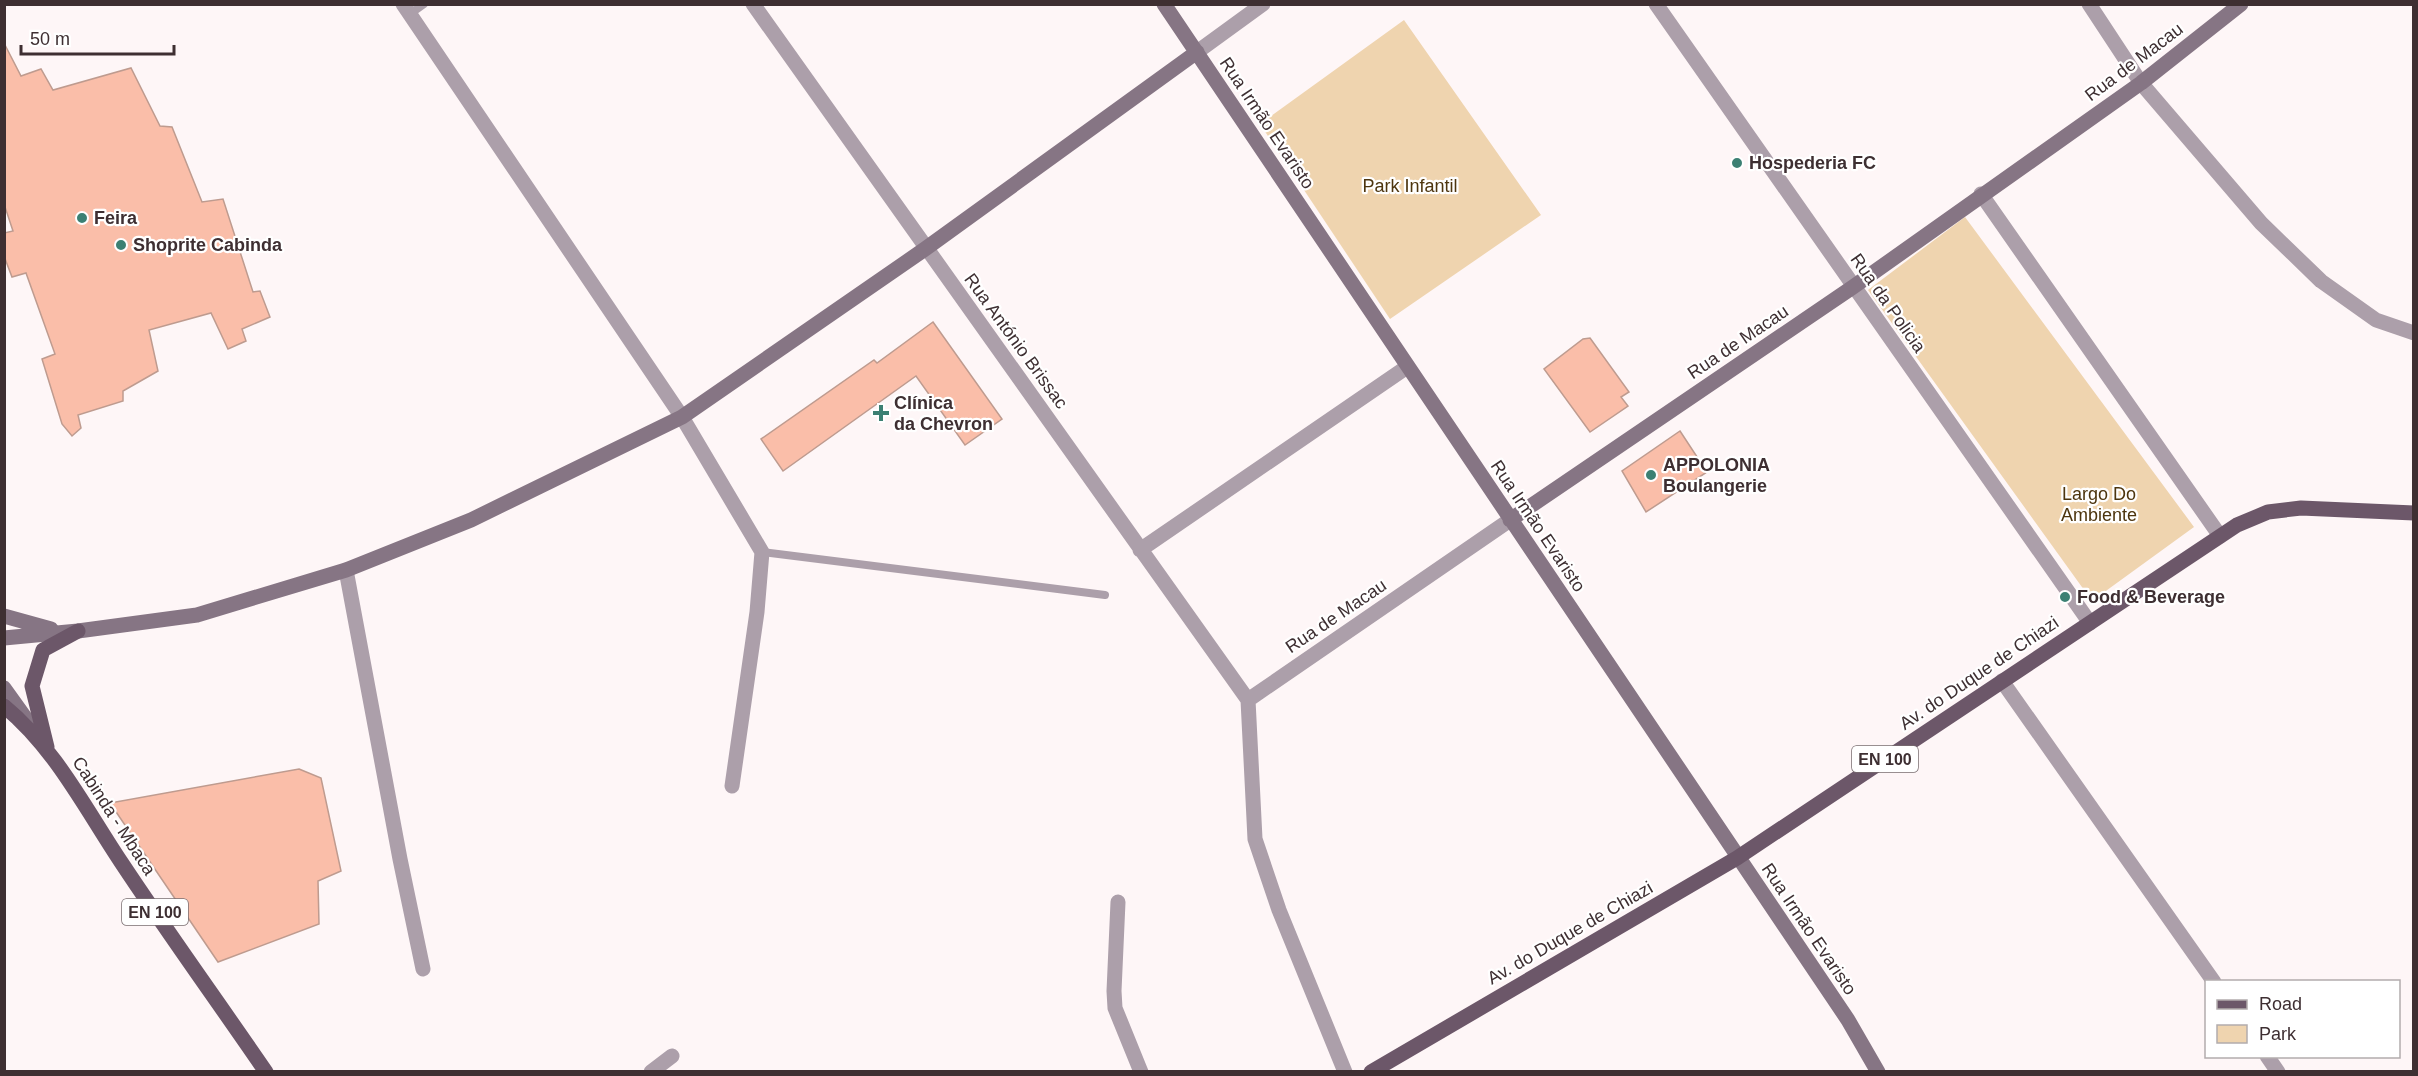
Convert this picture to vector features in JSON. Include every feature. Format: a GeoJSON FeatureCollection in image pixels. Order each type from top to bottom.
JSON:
{"type":"FeatureCollection","features":[{"type":"Feature","properties":{"kind":"main road","name":"Av. do Duque de Chiazi"},"geometry":{"type":"LineString","coordinates":[[1371,1071],[1737,858],[2237,525],[2268,512],[2301,508],[2414,513]]}},
{"type":"Feature","properties":{"kind":"main road"},"geometry":{"type":"LineString","coordinates":[[47,750],[32,686],[43,650],[78,631]]}},
{"type":"Feature","properties":{"kind":"main road","name":"Cabinda - Mbaca"},"geometry":{"type":"LineString","coordinates":[[4,706],[22,721],[47,750],[122,865],[266,1071]]}},
{"type":"Feature","properties":{"kind":"street","name":"Rua António Brissac"},"geometry":{"type":"LineString","coordinates":[[753,4],[1248,700]]}},
{"type":"Feature","properties":{"kind":"street","name":"Rua Irmão Evaristo"},"geometry":{"type":"LineString","coordinates":[[1164,4],[1848,1020],[1878,1071]]}},
{"type":"Feature","properties":{"kind":"street"},"geometry":{"type":"LineString","coordinates":[[4,638],[78,631],[197,615],[346,570],[471,520],[682,417],[926,249],[1263,4]]}},
{"type":"Feature","properties":{"kind":"street","name":"Rua da Policia"},"geometry":{"type":"LineString","coordinates":[[1656,4],[1852,287],[2090,623]]}},
{"type":"Feature","properties":{"kind":"street"},"geometry":{"type":"LineString","coordinates":[[2089,4],[2141,83],[2261,223],[2321,281],[2376,320],[2414,333]]}},
{"type":"Feature","properties":{"kind":"street","name":"Rua de Macau"},"geometry":{"type":"LineString","coordinates":[[1248,700],[1852,287],[2141,83],[2241,4]]}},
{"type":"Feature","properties":{"kind":"street"},"geometry":{"type":"LineString","coordinates":[[407,9],[682,417],[762,552],[757,612],[732,786]]}},
{"type":"Feature","properties":{"kind":"street"},"geometry":{"type":"LineString","coordinates":[[1982,194],[2220,536]]}},
{"type":"Feature","properties":{"kind":"street"},"geometry":{"type":"LineString","coordinates":[[1140,550],[1407,367]]}},
{"type":"Feature","properties":{"kind":"street"},"geometry":{"type":"LineString","coordinates":[[346,570],[423,969]]}},
{"type":"Feature","properties":{"kind":"street"},"geometry":{"type":"LineString","coordinates":[[4,616],[47,628],[78,631]]}},
{"type":"Feature","properties":{"kind":"street"},"geometry":{"type":"LineString","coordinates":[[2002,681],[2213,980]]}},
{"type":"Feature","properties":{"kind":"street"},"geometry":{"type":"LineString","coordinates":[[4,688],[47,750]]}},
{"type":"Feature","properties":{"kind":"street"},"geometry":{"type":"LineString","coordinates":[[1248,700],[1255,839],[1279,910],[1345,1071]]}},
{"type":"Feature","properties":{"kind":"street"},"geometry":{"type":"LineString","coordinates":[[1118,902],[1115,1008],[1141,1071]]}},
{"type":"Feature","properties":{"kind":"street"},"geometry":{"type":"LineString","coordinates":[[651,1071],[672,1056]]}},
{"type":"Feature","properties":{"kind":"street"},"geometry":{"type":"LineString","coordinates":[[2268,1058],[2278,1071]]}},
{"type":"Feature","properties":{"kind":"lane"},"geometry":{"type":"LineString","coordinates":[[407,9],[423,4]]}},
{"type":"Feature","properties":{"kind":"lane"},"geometry":{"type":"LineString","coordinates":[[762,552],[1105,595]]}},
{"type":"Feature","properties":{"kind":"green space","name":"Park Infantil"},"geometry":{"type":"Polygon","coordinates":[[[1404,20],[1541,215],[1390,319],[1260,124],[1404,20]]]}},
{"type":"Feature","properties":{"kind":"green space","name":"Largo Do Ambiente"},"geometry":{"type":"Polygon","coordinates":[[[1965,217],[2194,527],[2092,601],[1868,290],[1965,217]]]}},
{"type":"Feature","properties":{"kind":"building","name":"Shoprite Cabinda"},"geometry":{"type":"Polygon","coordinates":[[[4,43],[21,76],[41,69],[53,90],[131,68],[160,126],[172,127],[202,202],[223,199],[253,292],[260,291],[270,317],[242,329],[246,341],[228,349],[211,313],[149,330],[158,371],[123,391],[123,401],[78,415],[81,428],[72,436],[62,424],[42,359],[55,354],[26,273],[12,277],[4,256],[4,233],[13,231],[4,204],[4,43]]]}},
{"type":"Feature","properties":{"kind":"building"},"geometry":{"type":"Polygon","coordinates":[[[933,322],[1002,419],[965,445],[916,376],[783,471],[761,439],[874,360],[877,363],[933,322]]]}},
{"type":"Feature","properties":{"kind":"building"},"geometry":{"type":"Polygon","coordinates":[[[1590,338],[1629,392],[1621,397],[1628,406],[1590,432],[1544,369],[1583,339],[1590,338]]]}},
{"type":"Feature","properties":{"kind":"building"},"geometry":{"type":"Polygon","coordinates":[[[1680,431],[1707,472],[1646,512],[1622,471],[1680,431]]]}},
{"type":"Feature","properties":{"kind":"building"},"geometry":{"type":"Polygon","coordinates":[[[299,769],[321,778],[341,871],[318,881],[319,924],[218,962],[110,803],[299,769]]]}},
{"type":"Feature","properties":{"kind":"place","name":"Hospederia FC"},"geometry":{"type":"Point","coordinates":[1737,163]}},
{"type":"Feature","properties":{"kind":"place","name":"Feira"},"geometry":{"type":"Point","coordinates":[82,218]}},
{"type":"Feature","properties":{"kind":"place","name":"Shoprite Cabinda"},"geometry":{"type":"Point","coordinates":[121,245]}},
{"type":"Feature","properties":{"kind":"place","name":"Clínica da Chevron"},"geometry":{"type":"Point","coordinates":[881,413]}},
{"type":"Feature","properties":{"kind":"place","name":"APPOLONIA Boulangerie"},"geometry":{"type":"Point","coordinates":[1651,475]}},
{"type":"Feature","properties":{"kind":"place","name":"Food & Beverage"},"geometry":{"type":"Point","coordinates":[2065,597]}}]}
